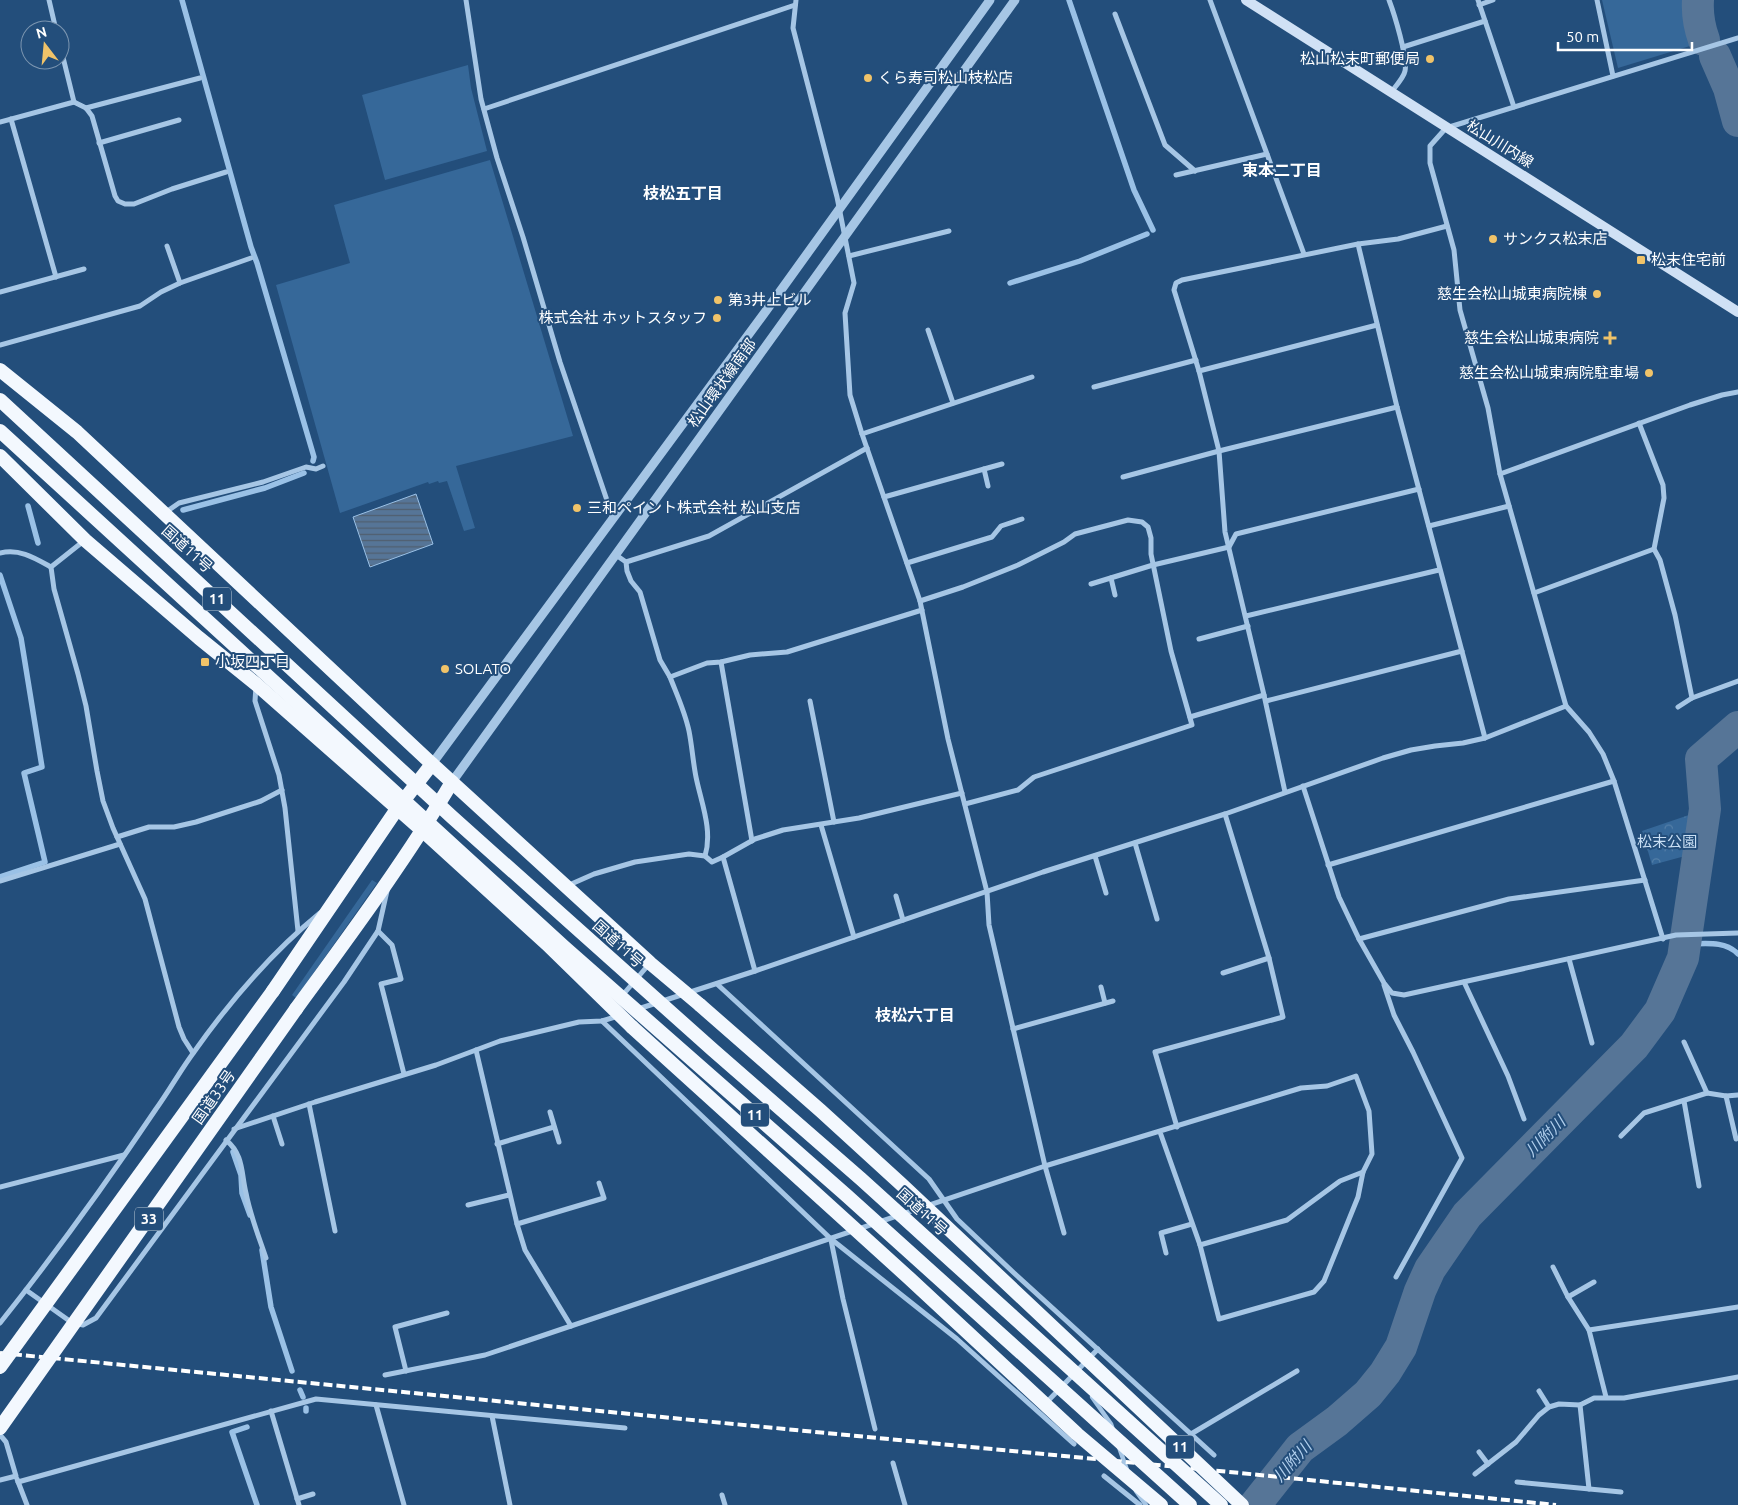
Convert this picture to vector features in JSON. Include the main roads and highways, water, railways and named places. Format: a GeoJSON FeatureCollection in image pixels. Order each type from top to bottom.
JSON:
{"type":"FeatureCollection","features":[{"type":"Feature","properties":{"kind":"highway","name":"国道11号"},"geometry":{"type":"LineString","coordinates":[[0,370],[76,432],[452,782]]}},
{"type":"Feature","properties":{"kind":"highway","name":"国道11号"},"geometry":{"type":"LineString","coordinates":[[0,400],[460,824],[861,1179],[1221,1505]]}},
{"type":"Feature","properties":{"kind":"highway","name":"11"},"geometry":{"type":"LineString","coordinates":[[0,431],[564,947],[846,1195],[1190,1505]]}},
{"type":"Feature","properties":{"kind":"highway","name":"11"},"geometry":{"type":"LineString","coordinates":[[0,456],[85,540],[199,638],[256,684],[423,831],[547,944],[632,1027],[1077,1434],[1161,1505]]}},
{"type":"Feature","properties":{"kind":"highway","name":"国道33号"},"geometry":{"type":"LineString","coordinates":[[0,1368],[273,991],[397,810],[432,764]]}},
{"type":"Feature","properties":{"kind":"highway","name":"11"},"geometry":{"type":"LineString","coordinates":[[452,782],[650,963],[821,1111],[901,1184],[1242,1505]]}},
{"type":"Feature","properties":{"kind":"highway","name":"国道33号"},"geometry":{"type":"LineString","coordinates":[[0,1428],[296,1009],[389,881],[423,831],[452,782]]}},
{"type":"Feature","properties":{"kind":"main road","name":"松山川内線"},"geometry":{"type":"LineString","coordinates":[[1246,0],[1738,312]]}},
{"type":"Feature","properties":{"kind":"waterway"},"geometry":{"type":"LineString","coordinates":[[182,0],[251,247],[314,457],[313,461]]}},
{"type":"Feature","properties":{"kind":"waterway"},"geometry":{"type":"LineString","coordinates":[[1069,0],[1134,190],[1153,230]]}},
{"type":"Feature","properties":{"kind":"waterway"},"geometry":{"type":"LineString","coordinates":[[1698,0],[1699,20],[1704,40]]}},
{"type":"Feature","properties":{"kind":"waterway"},"geometry":{"type":"LineString","coordinates":[[1715,56],[1729,88],[1738,121]]}},
{"type":"Feature","properties":{"kind":"waterway"},"geometry":{"type":"LineString","coordinates":[[1010,283],[1080,261],[1147,234]]}},
{"type":"Feature","properties":{"kind":"waterway"},"geometry":{"type":"LineString","coordinates":[[183,510],[265,488],[304,473]]}},
{"type":"Feature","properties":{"kind":"waterway"},"geometry":{"type":"LineString","coordinates":[[28,506],[38,543]]}},
{"type":"Feature","properties":{"kind":"waterway"},"geometry":{"type":"LineString","coordinates":[[0,575],[21,638],[42,767],[24,773],[45,862],[0,877]]}},
{"type":"Feature","properties":{"kind":"waterway","name":"川附川"},"geometry":{"type":"LineString","coordinates":[[1255,1505],[1300,1448],[1337,1421],[1368,1394],[1385,1373],[1401,1347],[1420,1291],[1430,1269],[1467,1215],[1634,1046],[1660,1011],[1683,958],[1705,809],[1701,759],[1738,727]]}},
{"type":"Feature","properties":{"kind":"waterway"},"geometry":{"type":"LineString","coordinates":[[1686,944],[1707,943],[1721,945],[1738,954]]}},
{"type":"Feature","properties":{"kind":"waterway"},"geometry":{"type":"LineString","coordinates":[[233,1152],[241,1175],[242,1193],[250,1215]]}},
{"type":"Feature","properties":{"kind":"waterway"},"geometry":{"type":"LineString","coordinates":[[262,1250],[271,1307],[292,1371]]}},
{"type":"Feature","properties":{"kind":"waterway"},"geometry":{"type":"LineString","coordinates":[[300,1390],[303,1397]]}},
{"type":"Feature","properties":{"kind":"waterway"},"geometry":{"type":"LineString","coordinates":[[247,1427],[232,1432],[257,1505]]}},
{"type":"Feature","properties":{"kind":"railway"},"geometry":{"type":"LineString","coordinates":[[0,1353],[1556,1505]]}},
{"type":"Feature","properties":{"kind":"place","name":"松山松末町郵便局"},"geometry":{"type":"Point","coordinates":[1430,59]}},
{"type":"Feature","properties":{"kind":"place","name":"くら寿司松山枝松店"},"geometry":{"type":"Point","coordinates":[868,78]}},
{"type":"Feature","properties":{"kind":"place","name":"サンクス松末店"},"geometry":{"type":"Point","coordinates":[1493,239]}},
{"type":"Feature","properties":{"kind":"place","name":"松末住宅前"},"geometry":{"type":"Point","coordinates":[1641,260]}},
{"type":"Feature","properties":{"kind":"place","name":"慈生会松山城東病院棟"},"geometry":{"type":"Point","coordinates":[1597,294]}},
{"type":"Feature","properties":{"kind":"place","name":"第3井上ビル"},"geometry":{"type":"Point","coordinates":[718,300]}},
{"type":"Feature","properties":{"kind":"place","name":"株式会社 ホットスタッフ"},"geometry":{"type":"Point","coordinates":[717,318]}},
{"type":"Feature","properties":{"kind":"place","name":"慈生会松山城東病院"},"geometry":{"type":"Point","coordinates":[1610,338]}},
{"type":"Feature","properties":{"kind":"place","name":"慈生会松山城東病院駐車場"},"geometry":{"type":"Point","coordinates":[1649,373]}},
{"type":"Feature","properties":{"kind":"place","name":"三和ペイント株式会社 松山支店"},"geometry":{"type":"Point","coordinates":[577,508]}},
{"type":"Feature","properties":{"kind":"place","name":"小坂四丁目"},"geometry":{"type":"Point","coordinates":[205,662]}},
{"type":"Feature","properties":{"kind":"place","name":"SOLATO"},"geometry":{"type":"Point","coordinates":[445,669]}},
{"type":"Feature","properties":{"kind":"district","name":"束本二丁目"},"geometry":{"type":"Point","coordinates":[1282,170]}},
{"type":"Feature","properties":{"kind":"district","name":"枝松五丁目"},"geometry":{"type":"Point","coordinates":[683,193]}},
{"type":"Feature","properties":{"kind":"district","name":"枝松六丁目"},"geometry":{"type":"Point","coordinates":[915,1015]}},
{"type":"Feature","properties":{"kind":"park label","name":"松末公園"},"geometry":{"type":"Point","coordinates":[1667,842]}}]}
